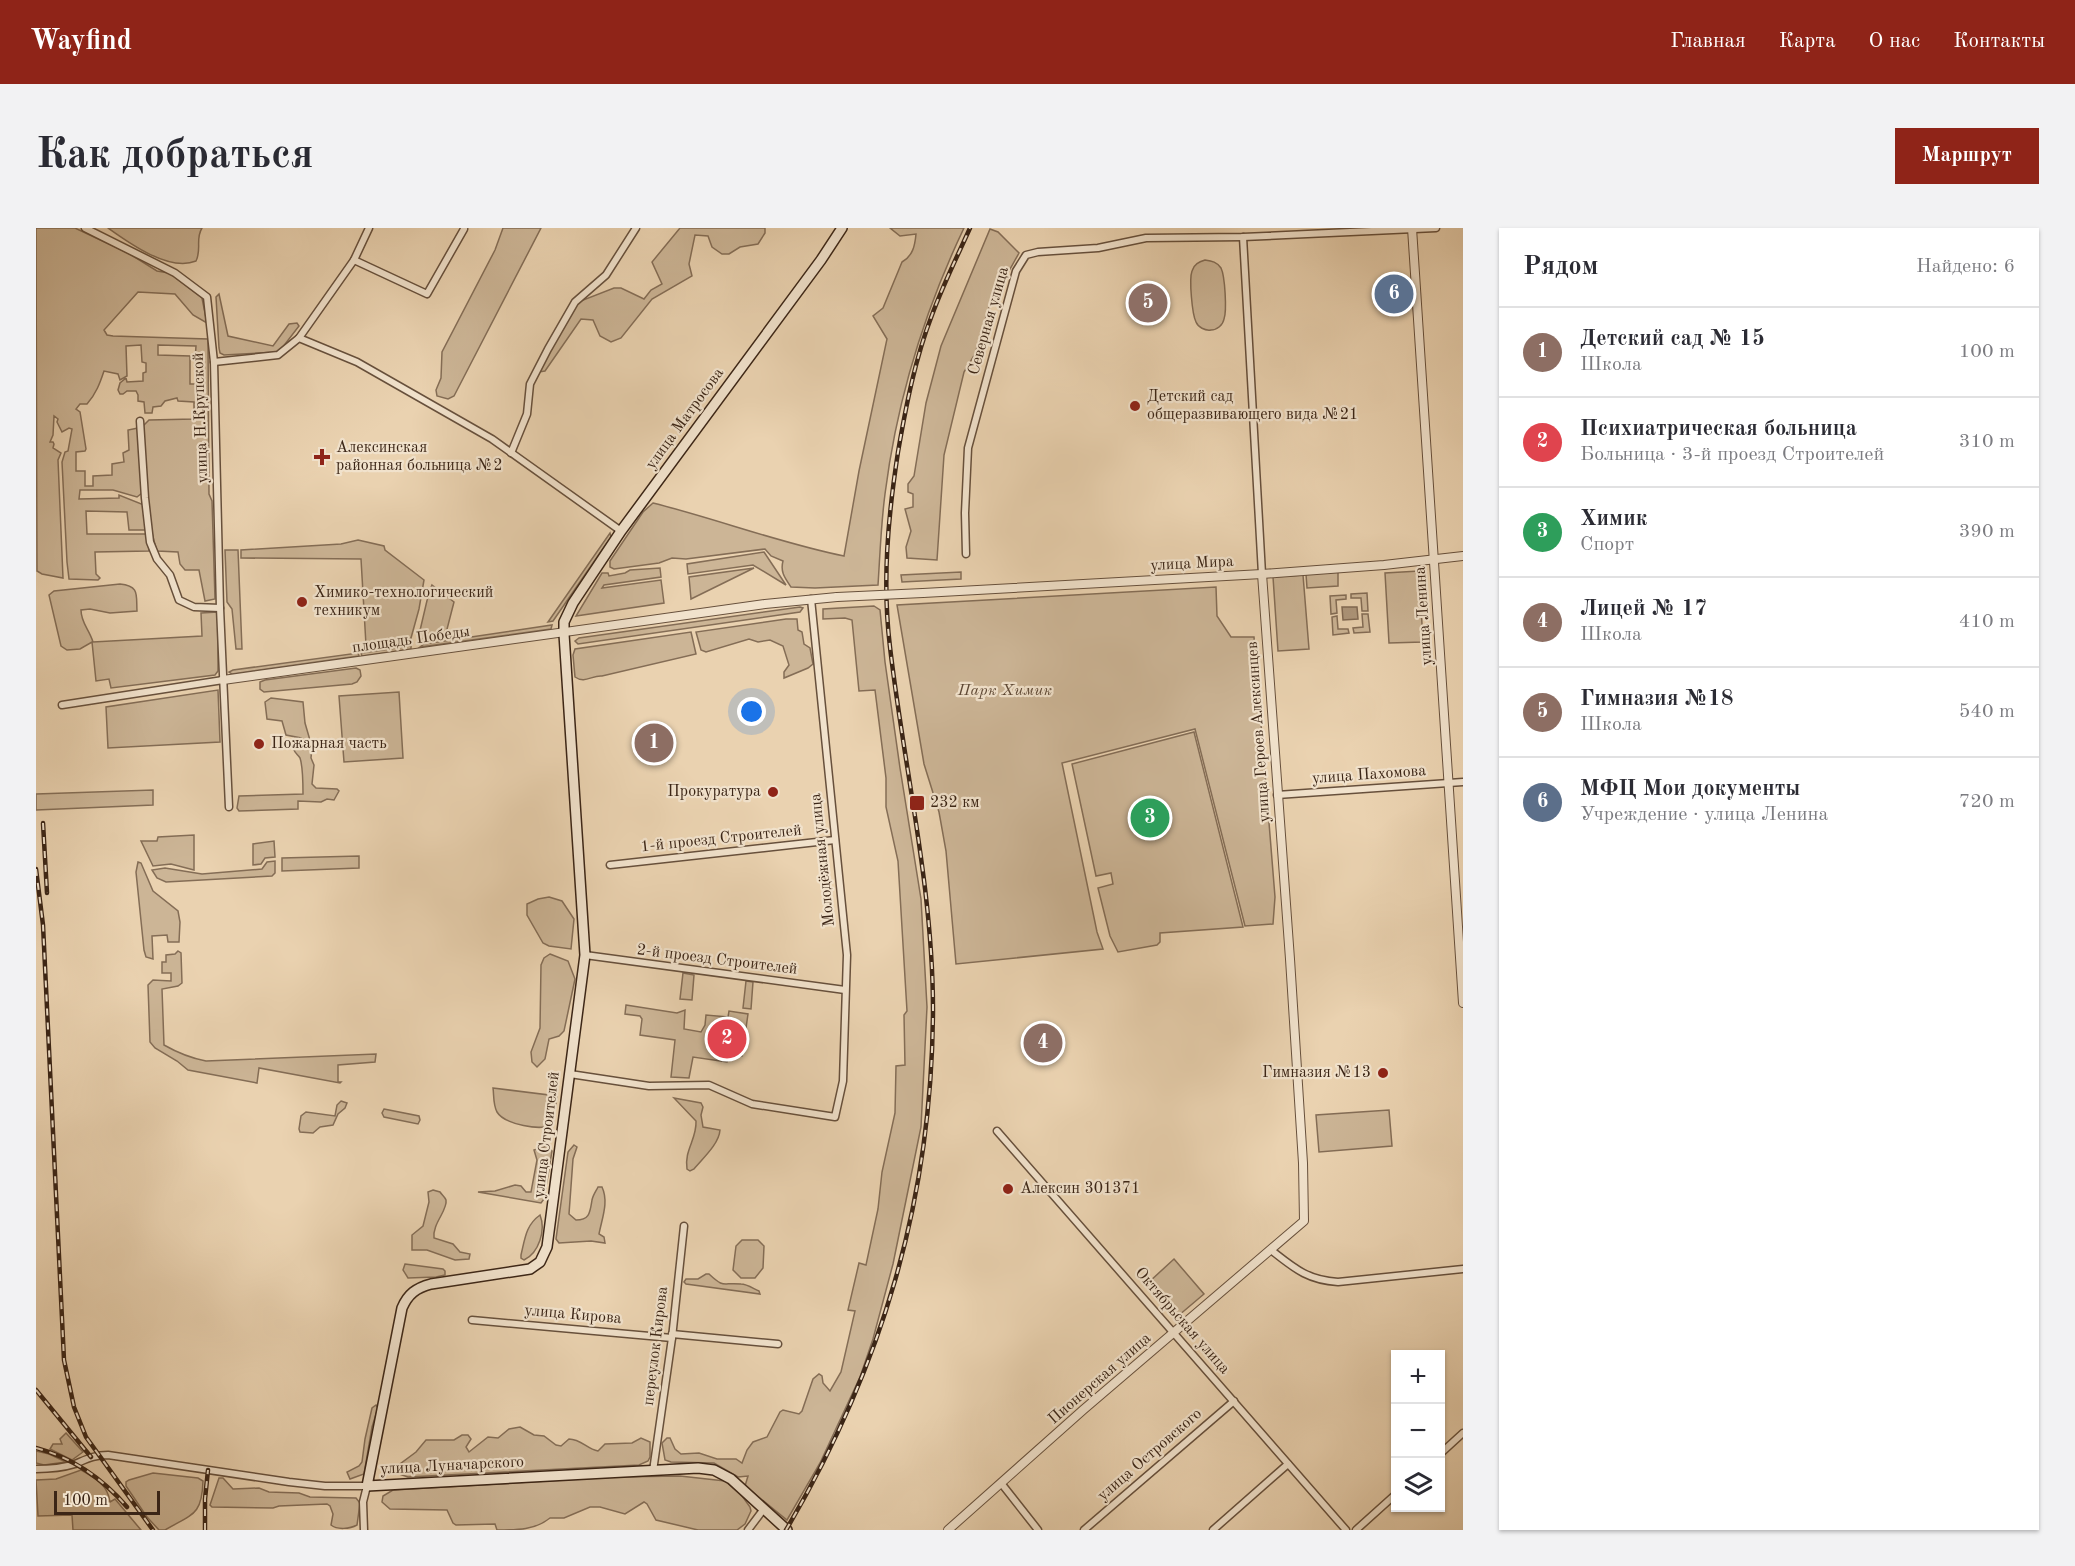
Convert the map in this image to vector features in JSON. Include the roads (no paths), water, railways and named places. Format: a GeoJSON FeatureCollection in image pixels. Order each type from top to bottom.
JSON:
{"type":"FeatureCollection","features":[{"type":"Feature","properties":{"kind":"main road","name":"улица Матросова"},"geometry":{"type":"LineString","coordinates":[[564,634],[564,622],[573,603],[621,531],[821,260],[842,228]]}},
{"type":"Feature","properties":{"kind":"main road","name":"улица Строителей"},"geometry":{"type":"LineString","coordinates":[[367,1486],[402,1308],[409,1295],[431,1284],[524,1271],[535,1266],[544,1255],[549,1237],[585,955],[564,634]]}},
{"type":"Feature","properties":{"kind":"main road","name":"улица Луначарского"},"geometry":{"type":"LineString","coordinates":[[367,1486],[698,1468],[714,1470],[731,1479],[787,1530]]}},
{"type":"Feature","properties":{"kind":"street","name":"улица Н.Крупской"},"geometry":{"type":"LineString","coordinates":[[85,228],[176,273],[207,297],[214,362],[220,608],[229,807]]}},
{"type":"Feature","properties":{"kind":"street"},"geometry":{"type":"LineString","coordinates":[[214,362],[278,355],[299,338],[354,260],[369,228]]}},
{"type":"Feature","properties":{"kind":"street"},"geometry":{"type":"LineString","coordinates":[[511,453],[527,414],[530,384],[548,349],[575,302],[606,275],[636,228]]}},
{"type":"Feature","properties":{"kind":"street","name":"Северная улица"},"geometry":{"type":"LineString","coordinates":[[966,554],[964,513],[968,448],[1016,271],[1023,258],[1031,253],[1098,248],[1146,238],[1243,237],[1436,228]]}},
{"type":"Feature","properties":{"kind":"street"},"geometry":{"type":"LineString","coordinates":[[354,260],[427,294],[464,229]]}},
{"type":"Feature","properties":{"kind":"street","name":"улица Ленина"},"geometry":{"type":"LineString","coordinates":[[1412,229],[1463,1003]]}},
{"type":"Feature","properties":{"kind":"street","name":"улица Героев Алексинцев"},"geometry":{"type":"LineString","coordinates":[[1243,237],[1262,574],[1302,1156],[1305,1212],[1302,1224]]}},
{"type":"Feature","properties":{"kind":"street"},"geometry":{"type":"LineString","coordinates":[[299,338],[357,362],[492,439],[621,531]]}},
{"type":"Feature","properties":{"kind":"street"},"geometry":{"type":"LineString","coordinates":[[140,421],[145,498],[154,553],[170,575],[179,600],[194,608],[220,608]]}},
{"type":"Feature","properties":{"kind":"street","name":"улица Мира"},"geometry":{"type":"LineString","coordinates":[[837,597],[1262,574],[1384,565],[1463,556]]}},
{"type":"Feature","properties":{"kind":"street","name":"площадь Победы"},"geometry":{"type":"LineString","coordinates":[[62,705],[223,680],[765,604],[837,597]]}},
{"type":"Feature","properties":{"kind":"street","name":"Молодёжная улица"},"geometry":{"type":"LineString","coordinates":[[570,1074],[649,1086],[709,1085],[752,1104],[836,1117],[843,1081],[847,955],[811,599]]}},
{"type":"Feature","properties":{"kind":"street","name":"улица Пахомова"},"geometry":{"type":"LineString","coordinates":[[1277,795],[1463,782]]}},
{"type":"Feature","properties":{"kind":"street","name":"1-й проезд Строителей"},"geometry":{"type":"LineString","coordinates":[[610,865],[835,840]]}},
{"type":"Feature","properties":{"kind":"street","name":"2-й проезд Строителей"},"geometry":{"type":"LineString","coordinates":[[585,955],[845,990]]}},
{"type":"Feature","properties":{"kind":"street","name":"Октябрьская улица"},"geometry":{"type":"LineString","coordinates":[[998,1131],[1346,1530]]}},
{"type":"Feature","properties":{"kind":"street","name":"Пионерская улица"},"geometry":{"type":"LineString","coordinates":[[948,1530],[1302,1224]]}},
{"type":"Feature","properties":{"kind":"street","name":"переулок Кирова"},"geometry":{"type":"LineString","coordinates":[[653,1471],[672,1336],[684,1226]]}},
{"type":"Feature","properties":{"kind":"street"},"geometry":{"type":"LineString","coordinates":[[1271,1250],[1302,1274],[1323,1281],[1338,1282],[1463,1269]]}},
{"type":"Feature","properties":{"kind":"street","name":"улица Кирова"},"geometry":{"type":"LineString","coordinates":[[472,1320],[778,1344]]}},
{"type":"Feature","properties":{"kind":"street","name":"улица Островского"},"geometry":{"type":"LineString","coordinates":[[1084,1530],[1234,1401]]}},
{"type":"Feature","properties":{"kind":"street"},"geometry":{"type":"LineString","coordinates":[[1445,1449],[1463,1433]]}},
{"type":"Feature","properties":{"kind":"street","name":"улица Луначарского"},"geometry":{"type":"LineString","coordinates":[[36,1469],[59,1468],[98,1455],[289,1482],[325,1486],[367,1486]]}},
{"type":"Feature","properties":{"kind":"street"},"geometry":{"type":"LineString","coordinates":[[1213,1530],[1288,1464]]}},
{"type":"Feature","properties":{"kind":"street"},"geometry":{"type":"LineString","coordinates":[[1001,1483],[1038,1530]]}},
{"type":"Feature","properties":{"kind":"street","name":"улица Строителей"},"geometry":{"type":"LineString","coordinates":[[364,1530],[363,1502],[367,1486]]}},
{"type":"Feature","properties":{"kind":"street"},"geometry":{"type":"LineString","coordinates":[[1356,1530],[1391,1498]]}},
{"type":"Feature","properties":{"kind":"street"},"geometry":{"type":"LineString","coordinates":[[748,1530],[763,1510]]}},
{"type":"Feature","properties":{"kind":"railway"},"geometry":{"type":"LineString","coordinates":[[786,1530],[820,1469],[849,1407],[874,1344],[895,1280],[911,1215],[923,1148],[930,1080],[932,964],[923,873],[890,647],[886,598],[887,550],[898,452],[916,366],[936,304],[970,228]]}},
{"type":"Feature","properties":{"kind":"railway"},"geometry":{"type":"LineString","coordinates":[[43,823],[47,893]]}},
{"type":"Feature","properties":{"kind":"railway"},"geometry":{"type":"LineString","coordinates":[[36,869],[43,925],[64,1360],[74,1407],[86,1437],[153,1530]]}},
{"type":"Feature","properties":{"kind":"railway"},"geometry":{"type":"LineString","coordinates":[[36,1390],[91,1457]]}},
{"type":"Feature","properties":{"kind":"railway"},"geometry":{"type":"LineString","coordinates":[[36,1448],[62,1457],[86,1470],[127,1507]]}},
{"type":"Feature","properties":{"kind":"railway"},"geometry":{"type":"LineString","coordinates":[[205,1530],[208,1470]]}},
{"type":"Feature","properties":{"kind":"place","name":"МФЦ Мои документы"},"geometry":{"type":"Point","coordinates":[1394,294]}},
{"type":"Feature","properties":{"kind":"place","name":"Гимназия №18"},"geometry":{"type":"Point","coordinates":[1148,303]}},
{"type":"Feature","properties":{"kind":"place","name":"Детский сад общеразвивающего вида №21"},"geometry":{"type":"Point","coordinates":[1135,406]}},
{"type":"Feature","properties":{"kind":"place","name":"Алексинская районная больница №2"},"geometry":{"type":"Point","coordinates":[322,457]}},
{"type":"Feature","properties":{"kind":"place","name":"Химико-технологический техникум"},"geometry":{"type":"Point","coordinates":[302,602]}},
{"type":"Feature","properties":{"kind":"place","name":"Детский сад № 15"},"geometry":{"type":"Point","coordinates":[654,743]}},
{"type":"Feature","properties":{"kind":"place","name":"Пожарная часть"},"geometry":{"type":"Point","coordinates":[259,744]}},
{"type":"Feature","properties":{"kind":"place","name":"Прокуратура"},"geometry":{"type":"Point","coordinates":[773,792]}},
{"type":"Feature","properties":{"kind":"place","name":"232 км"},"geometry":{"type":"Point","coordinates":[917,803]}},
{"type":"Feature","properties":{"kind":"place","name":"Химик"},"geometry":{"type":"Point","coordinates":[1150,818]}},
{"type":"Feature","properties":{"kind":"place","name":"Психиатрическая больница"},"geometry":{"type":"Point","coordinates":[727,1039]}},
{"type":"Feature","properties":{"kind":"place","name":"Лицей № 17"},"geometry":{"type":"Point","coordinates":[1043,1043]}},
{"type":"Feature","properties":{"kind":"place","name":"Гимназия №13"},"geometry":{"type":"Point","coordinates":[1383,1073]}},
{"type":"Feature","properties":{"kind":"place","name":"Алексин 301371"},"geometry":{"type":"Point","coordinates":[1008,1189]}},
{"type":"Feature","properties":{"kind":"park label","name":"Парк Химик"},"geometry":{"type":"Point","coordinates":[1005,691]}}]}
